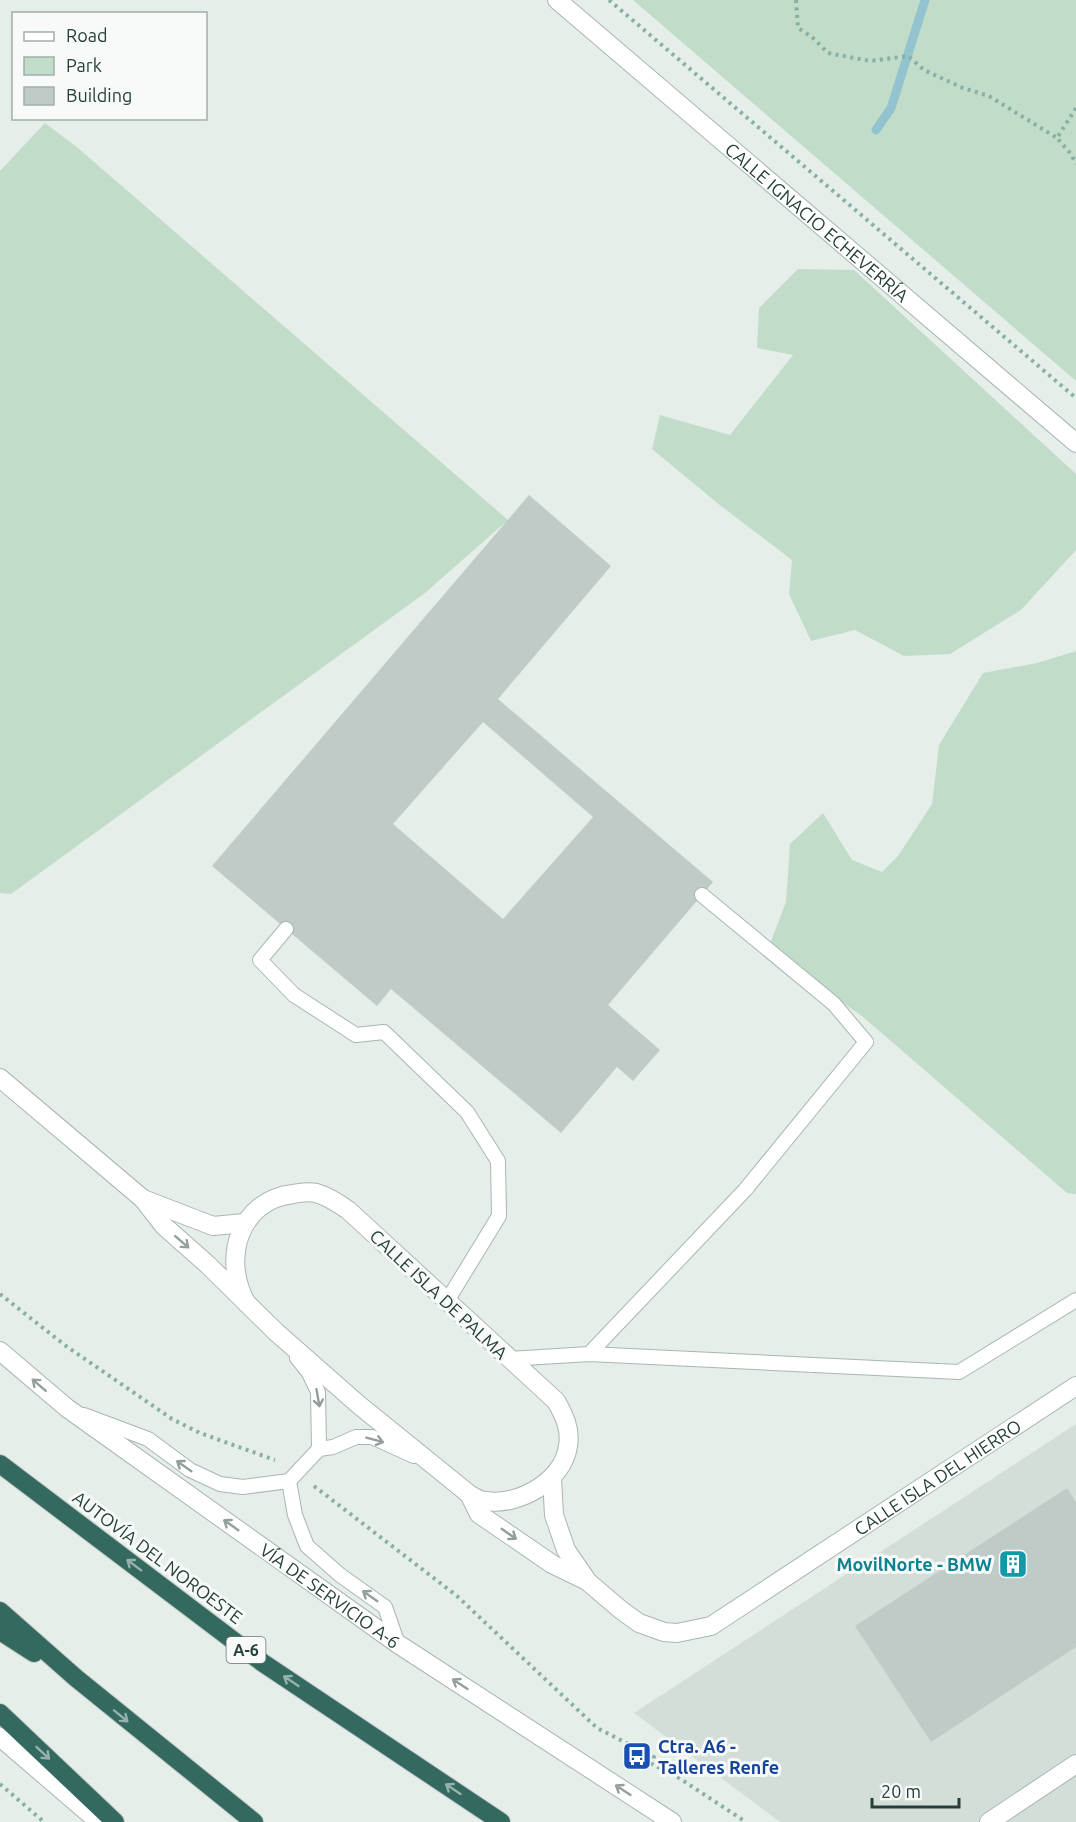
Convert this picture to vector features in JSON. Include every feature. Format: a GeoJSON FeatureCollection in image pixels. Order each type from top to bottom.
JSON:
{"type":"FeatureCollection","features":[{"type":"Feature","properties":{"kind":"highway","name":"AUTOVÍA DEL NOROESTE"},"geometry":{"type":"LineString","coordinates":[[0,1464],[263,1663],[501,1822]]}},
{"type":"Feature","properties":{"kind":"highway"},"geometry":{"type":"LineString","coordinates":[[0,1611],[76,1678],[254,1822]]}},
{"type":"Feature","properties":{"kind":"highway"},"geometry":{"type":"LineString","coordinates":[[0,1632],[76,1678]]}},
{"type":"Feature","properties":{"kind":"highway"},"geometry":{"type":"LineString","coordinates":[[0,1713],[115,1822]]}},
{"type":"Feature","properties":{"kind":"street","name":"CALLE IGNACIO ECHEVERRÍA"},"geometry":{"type":"LineString","coordinates":[[557,0],[1076,443]]}},
{"type":"Feature","properties":{"kind":"street","name":"CALLE ISLA DE PALMA"},"geometry":{"type":"LineString","coordinates":[[0,1078],[143,1199],[164,1226],[208,1264],[247,1304],[276,1332],[429,1463],[469,1494],[488,1502],[512,1499],[536,1490],[552,1478],[565,1457],[568,1445],[566,1417],[556,1401],[348,1210],[334,1201],[313,1192],[278,1195],[260,1207],[244,1223],[240,1231],[236,1254],[237,1276],[241,1294],[247,1304]]}},
{"type":"Feature","properties":{"kind":"street","name":"CALLE ISLA DE PALMA"},"geometry":{"type":"LineString","coordinates":[[143,1199],[213,1226],[244,1223]]}},
{"type":"Feature","properties":{"kind":"street","name":"VÍA DE SERVICIO A-6"},"geometry":{"type":"LineString","coordinates":[[0,1351],[67,1408],[398,1644],[672,1822]]}},
{"type":"Feature","properties":{"kind":"street","name":"CALLE ISLA DEL HIERRO"},"geometry":{"type":"LineString","coordinates":[[711,1626],[1076,1386]]}},
{"type":"Feature","properties":{"kind":"street","name":"CALLE ISLA DE PALMA"},"geometry":{"type":"LineString","coordinates":[[552,1478],[554,1515],[566,1550],[587,1581]]}},
{"type":"Feature","properties":{"kind":"street","name":"CALLE ISLA DE PALMA"},"geometry":{"type":"LineString","coordinates":[[469,1494],[479,1514],[552,1564],[587,1581],[639,1623],[664,1632],[711,1626]]}},
{"type":"Feature","properties":{"kind":"street"},"geometry":{"type":"LineString","coordinates":[[0,1737],[99,1822]]}},
{"type":"Feature","properties":{"kind":"street"},"geometry":{"type":"LineString","coordinates":[[994,1821],[1076,1764]]}},
{"type":"Feature","properties":{"kind":"lane"},"geometry":{"type":"LineString","coordinates":[[589,1354],[745,1190],[866,1042],[834,1004],[702,895]]}},
{"type":"Feature","properties":{"kind":"lane"},"geometry":{"type":"LineString","coordinates":[[286,929],[260,960],[294,995],[356,1035],[384,1032],[467,1112],[498,1161],[499,1216],[447,1301]]}},
{"type":"Feature","properties":{"kind":"lane"},"geometry":{"type":"LineString","coordinates":[[508,1359],[589,1354],[959,1372],[1076,1300]]}},
{"type":"Feature","properties":{"kind":"lane"},"geometry":{"type":"LineString","coordinates":[[276,1332],[309,1373],[318,1392],[320,1449]]}},
{"type":"Feature","properties":{"kind":"lane"},"geometry":{"type":"LineString","coordinates":[[67,1408],[148,1439],[190,1470],[220,1484],[243,1487],[293,1478],[320,1449],[333,1447],[356,1437],[372,1437],[429,1463]]}},
{"type":"Feature","properties":{"kind":"lane"},"geometry":{"type":"LineString","coordinates":[[293,1478],[295,1515],[307,1546],[340,1575],[385,1606],[398,1644]]}},
{"type":"Feature","properties":{"kind":"path"},"geometry":{"type":"LineString","coordinates":[[609,0],[1076,398]]}},
{"type":"Feature","properties":{"kind":"path"},"geometry":{"type":"LineString","coordinates":[[796,0],[798,28],[812,37],[828,53],[870,61],[908,56],[924,70],[963,88],[989,96],[1057,138],[1071,154],[1076,164]]}},
{"type":"Feature","properties":{"kind":"path"},"geometry":{"type":"LineString","coordinates":[[1057,138],[1076,108]]}},
{"type":"Feature","properties":{"kind":"path"},"geometry":{"type":"LineString","coordinates":[[0,1294],[66,1346],[172,1419],[200,1433],[270,1457],[293,1478],[323,1492],[457,1596],[597,1728],[654,1757],[652,1764],[676,1776],[746,1822]]}},
{"type":"Feature","properties":{"kind":"path"},"geometry":{"type":"LineString","coordinates":[[0,1784],[45,1822]]}},
{"type":"Feature","properties":{"kind":"shaded area"},"geometry":{"type":"Polygon","coordinates":[[[1076,1424],[1076,1822],[780,1822],[634,1713],[1076,1424]]]}},
{"type":"Feature","properties":{"kind":"green space"},"geometry":{"type":"Polygon","coordinates":[[[633,0],[1076,0],[1076,381],[633,0]]]}},
{"type":"Feature","properties":{"kind":"green space"},"geometry":{"type":"Polygon","coordinates":[[[45,123],[78,148],[508,520],[425,593],[11,894],[0,893],[0,171],[45,123]]]}},
{"type":"Feature","properties":{"kind":"green space"},"geometry":{"type":"Polygon","coordinates":[[[798,269],[854,270],[1076,474],[1076,550],[1021,610],[950,654],[904,656],[855,630],[811,641],[789,594],[792,560],[652,449],[660,415],[730,435],[793,355],[757,348],[759,308],[798,269]]]}},
{"type":"Feature","properties":{"kind":"green space"},"geometry":{"type":"Polygon","coordinates":[[[1076,651],[1076,1194],[1067,1193],[863,1017],[768,949],[786,902],[790,844],[823,813],[852,860],[882,872],[898,856],[932,804],[939,745],[983,673],[1037,663],[1076,651]]]}},
{"type":"Feature","properties":{"kind":"building"},"geometry":{"type":"Polygon","coordinates":[[[529,495],[611,566],[498,699],[713,882],[608,1005],[660,1050],[633,1081],[617,1067],[561,1133],[391,989],[377,1006],[212,866],[529,495]],[[483,722],[393,824],[503,919],[593,817],[483,722]]]}},
{"type":"Feature","properties":{"kind":"building","name":"MovilNorte - BMW"},"geometry":{"type":"Polygon","coordinates":[[[1067,1488],[1076,1502],[1076,1647],[931,1742],[855,1626],[1067,1488]]]}},
{"type":"Feature","properties":{"kind":"waterway"},"geometry":{"type":"LineString","coordinates":[[876,130],[891,108],[925,0]]}},
{"type":"Feature","properties":{"kind":"place","name":"MovilNorte - BMW"},"geometry":{"type":"Point","coordinates":[1013,1564]}},
{"type":"Feature","properties":{"kind":"place","name":"Ctra. A6 - Talleres Renfe"},"geometry":{"type":"Point","coordinates":[637,1756]}}]}
